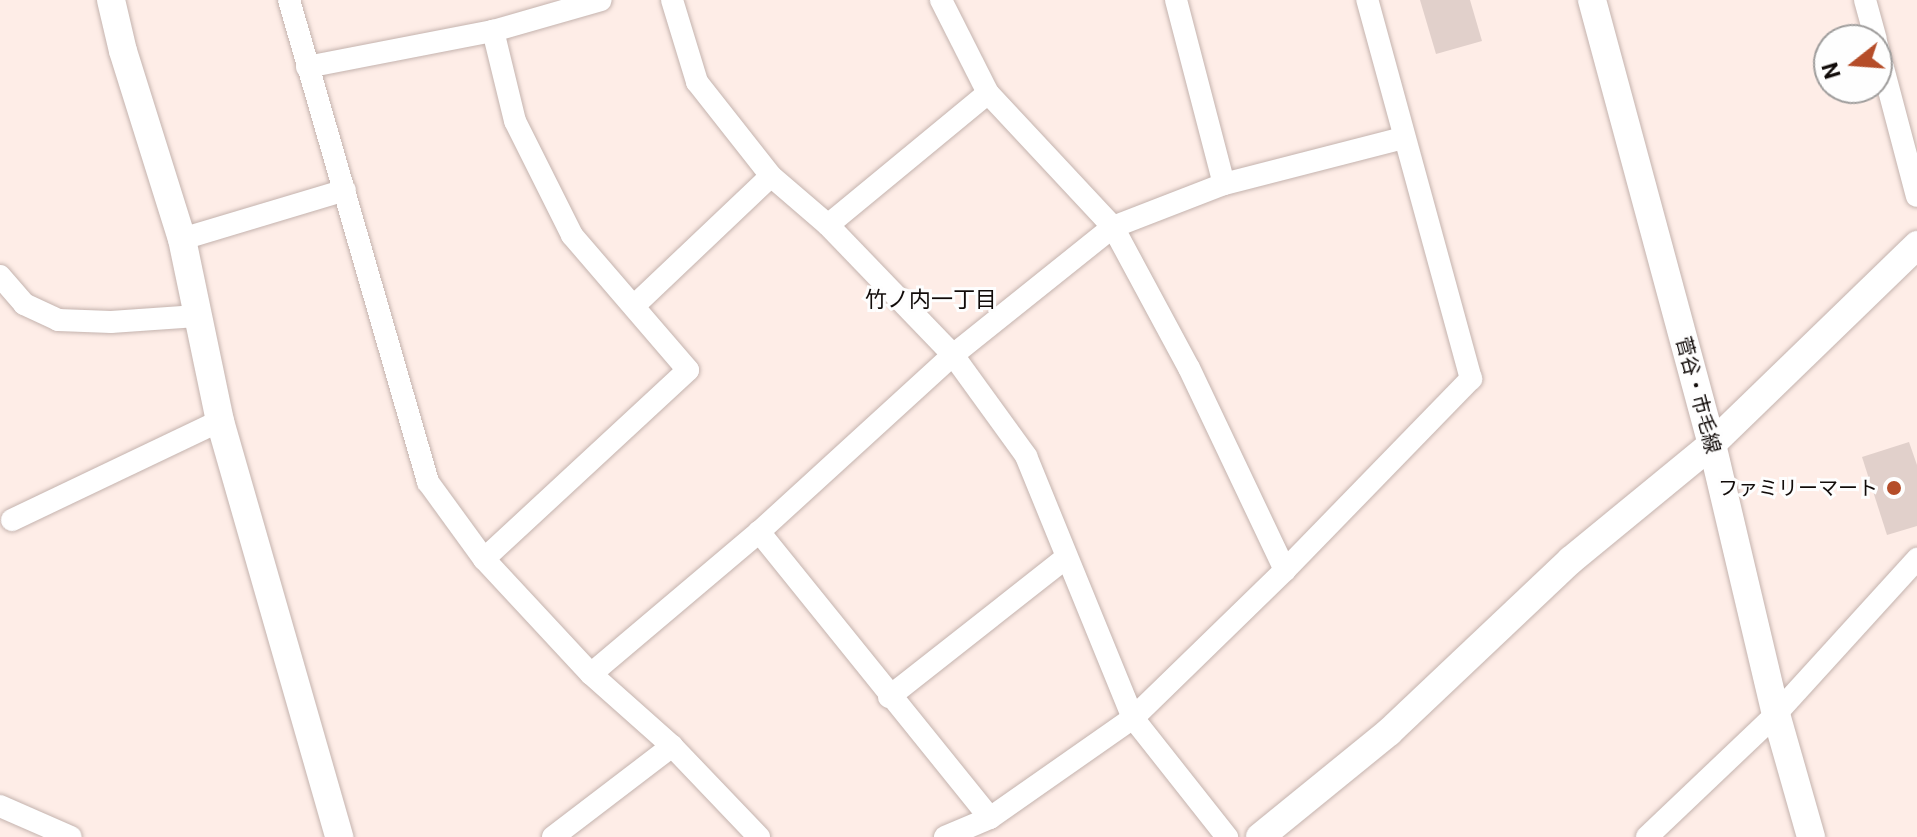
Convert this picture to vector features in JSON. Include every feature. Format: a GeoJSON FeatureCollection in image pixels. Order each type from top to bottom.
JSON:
{"type":"FeatureCollection","features":[{"type":"Feature","properties":{"kind":"street"},"geometry":{"type":"LineString","coordinates":[[111,0],[182,239],[220,421],[339,837]]}},
{"type":"Feature","properties":{"kind":"street"},"geometry":{"type":"LineString","coordinates":[[289,0],[428,482],[484,559],[591,674],[672,746],[759,837]]}},
{"type":"Feature","properties":{"kind":"street"},"geometry":{"type":"LineString","coordinates":[[307,67],[493,31],[601,0]]}},
{"type":"Feature","properties":{"kind":"street"},"geometry":{"type":"LineString","coordinates":[[672,0],[697,82],[771,176],[828,225],[953,355],[1026,456],[1133,718],[1227,837]]}},
{"type":"Feature","properties":{"kind":"street"},"geometry":{"type":"LineString","coordinates":[[941,0],[988,93],[1113,227],[1189,368],[1285,570]]}},
{"type":"Feature","properties":{"kind":"street"},"geometry":{"type":"LineString","coordinates":[[1176,0],[1224,184]]}},
{"type":"Feature","properties":{"kind":"street"},"geometry":{"type":"LineString","coordinates":[[945,837],[990,818],[1133,718],[1285,570],[1471,379],[1367,0]]}},
{"type":"Feature","properties":{"kind":"street","name":"菅谷・市毛線"},"geometry":{"type":"LineString","coordinates":[[1592,0],[1712,444],[1776,714],[1811,837]]}},
{"type":"Feature","properties":{"kind":"street"},"geometry":{"type":"LineString","coordinates":[[1865,0],[1871,24]]}},
{"type":"Feature","properties":{"kind":"street"},"geometry":{"type":"LineString","coordinates":[[484,559],[688,370],[572,235],[515,121],[493,31]]}},
{"type":"Feature","properties":{"kind":"street"},"geometry":{"type":"LineString","coordinates":[[828,225],[988,93]]}},
{"type":"Feature","properties":{"kind":"street"},"geometry":{"type":"LineString","coordinates":[[1892,104],[1917,196]]}},
{"type":"Feature","properties":{"kind":"street"},"geometry":{"type":"LineString","coordinates":[[591,674],[759,532],[953,355],[1113,227],[1224,184],[1403,138]]}},
{"type":"Feature","properties":{"kind":"street"},"geometry":{"type":"LineString","coordinates":[[635,305],[771,176]]}},
{"type":"Feature","properties":{"kind":"street"},"geometry":{"type":"LineString","coordinates":[[182,239],[345,190]]}},
{"type":"Feature","properties":{"kind":"street"},"geometry":{"type":"LineString","coordinates":[[1260,837],[1389,732],[1571,560],[1712,444],[1917,245]]}},
{"type":"Feature","properties":{"kind":"street"},"geometry":{"type":"LineString","coordinates":[[1,280],[24,304],[58,320],[111,322],[197,316]]}},
{"type":"Feature","properties":{"kind":"street"},"geometry":{"type":"LineString","coordinates":[[12,520],[220,421]]}},
{"type":"Feature","properties":{"kind":"street"},"geometry":{"type":"LineString","coordinates":[[759,532],[889,697],[990,818]]}},
{"type":"Feature","properties":{"kind":"street"},"geometry":{"type":"LineString","coordinates":[[889,697],[1067,557]]}},
{"type":"Feature","properties":{"kind":"street"},"geometry":{"type":"LineString","coordinates":[[1647,837],[1776,714],[1917,559]]}},
{"type":"Feature","properties":{"kind":"street"},"geometry":{"type":"LineString","coordinates":[[553,837],[672,746]]}},
{"type":"Feature","properties":{"kind":"street"},"geometry":{"type":"LineString","coordinates":[[0,806],[71,837]]}},
{"type":"Feature","properties":{"kind":"building"},"geometry":{"type":"Polygon","coordinates":[[[1420,0],[1470,0],[1482,41],[1436,54],[1420,0]]]}},
{"type":"Feature","properties":{"kind":"building","name":"ファミリーマート"},"geometry":{"type":"Polygon","coordinates":[[[1909,442],[1917,465],[1917,526],[1887,535],[1862,457],[1909,442]]]}},
{"type":"Feature","properties":{"kind":"place","name":"ファミリーマート"},"geometry":{"type":"Point","coordinates":[1894,488]}},
{"type":"Feature","properties":{"kind":"district","name":"竹ノ内一丁目"},"geometry":{"type":"Point","coordinates":[931,300]}}]}
